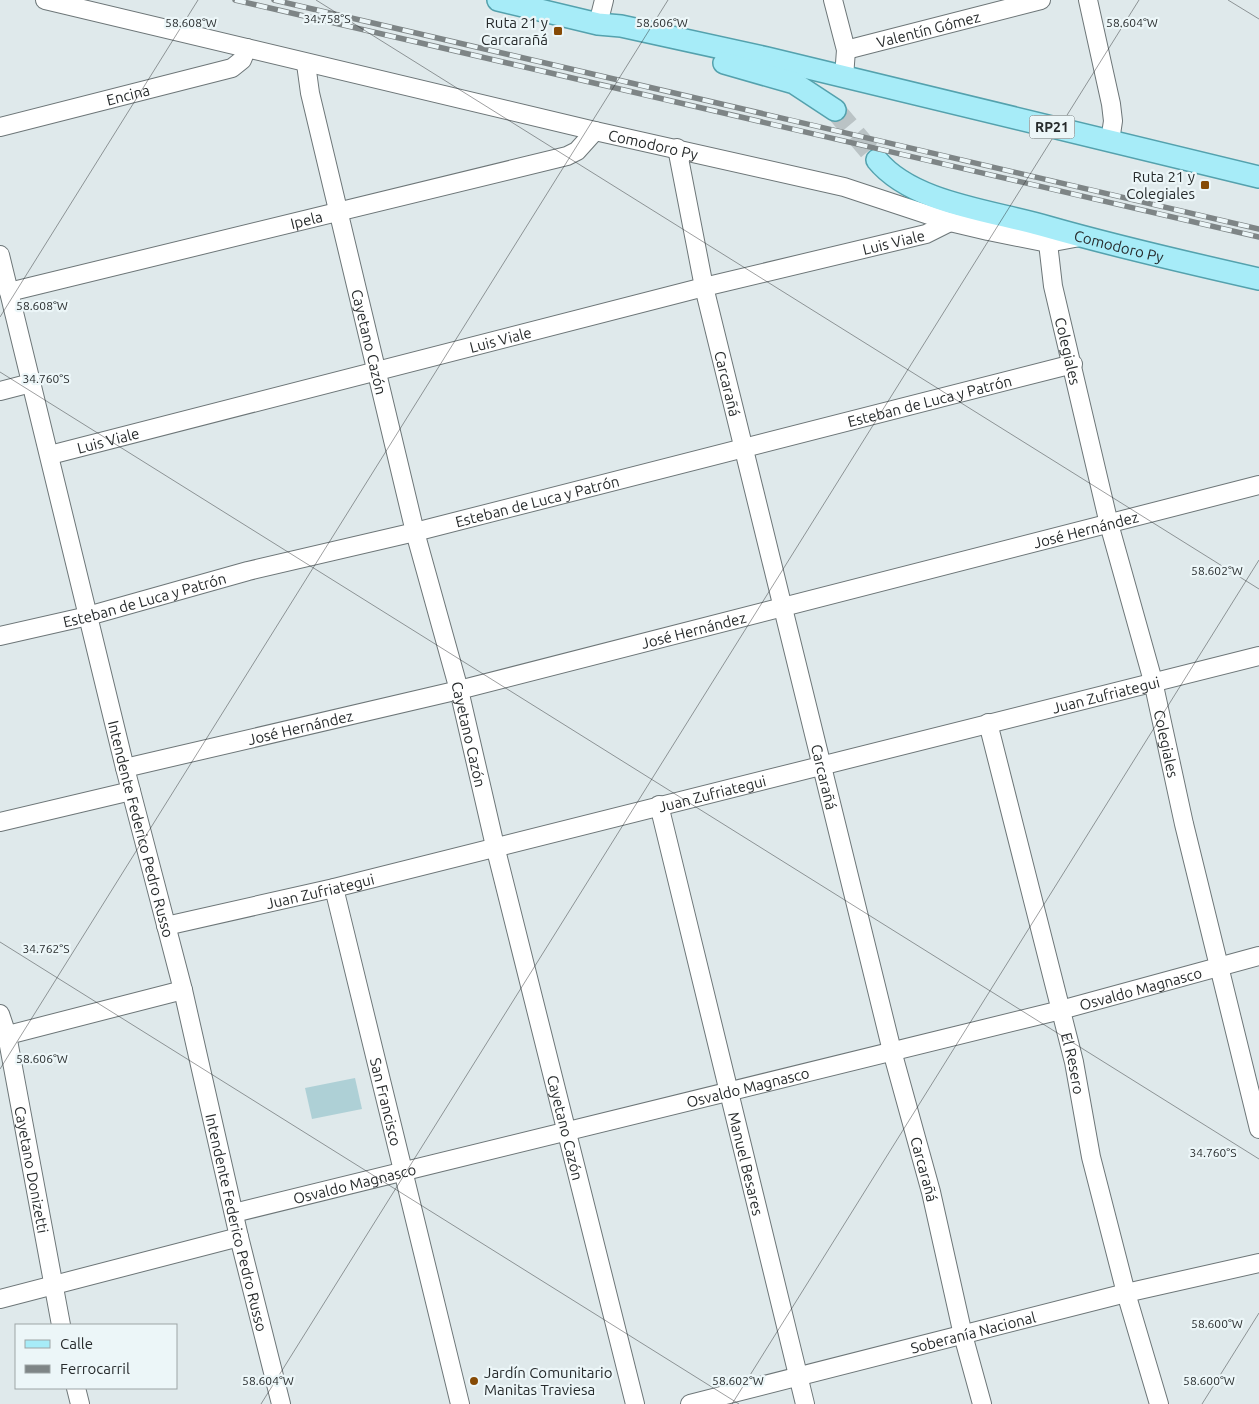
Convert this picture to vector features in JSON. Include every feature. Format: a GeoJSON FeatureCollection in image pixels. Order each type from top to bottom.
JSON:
{"type":"FeatureCollection","features":[{"type":"Feature","properties":{"kind":"main road","name":"RP21"},"geometry":{"type":"LineString","coordinates":[[498,0],[598,24],[621,26],[767,58],[1259,177]]}},
{"type":"Feature","properties":{"kind":"main road"},"geometry":{"type":"LineString","coordinates":[[598,24],[663,48],[794,83],[835,110]]}},
{"type":"Feature","properties":{"kind":"main road"},"geometry":{"type":"LineString","coordinates":[[877,160],[886,170],[910,187],[945,199],[1080,237]]}},
{"type":"Feature","properties":{"kind":"main road","name":"Comodoro Py"},"geometry":{"type":"LineString","coordinates":[[1080,237],[1259,279]]}},
{"type":"Feature","properties":{"kind":"street","name":"Comodoro Py"},"geometry":{"type":"LineString","coordinates":[[45,0],[595,132],[677,148],[844,187],[950,222],[1048,243],[1080,237]]}},
{"type":"Feature","properties":{"kind":"street"},"geometry":{"type":"LineString","coordinates":[[598,24],[604,0]]}},
{"type":"Feature","properties":{"kind":"street"},"geometry":{"type":"LineString","coordinates":[[833,0],[846,50],[844,77]]}},
{"type":"Feature","properties":{"kind":"street","name":"Valentín Gómez"},"geometry":{"type":"LineString","coordinates":[[846,50],[1041,0]]}},
{"type":"Feature","properties":{"kind":"street"},"geometry":{"type":"LineString","coordinates":[[1088,0],[1111,104],[1113,121],[1110,141]]}},
{"type":"Feature","properties":{"kind":"street","name":"Encina"},"geometry":{"type":"LineString","coordinates":[[0,127],[232,68],[242,60],[247,48]]}},
{"type":"Feature","properties":{"kind":"street","name":"Cayetano Cazón"},"geometry":{"type":"LineString","coordinates":[[306,64],[310,93],[340,210],[415,532],[459,690],[495,846],[635,1404]]}},
{"type":"Feature","properties":{"kind":"street","name":"Ipela"},"geometry":{"type":"LineString","coordinates":[[9,292],[566,156],[577,151],[595,132]]}},
{"type":"Feature","properties":{"kind":"street","name":"Carcarañá"},"geometry":{"type":"LineString","coordinates":[[677,148],[704,287],[743,448],[784,606],[821,765],[892,1051],[931,1192],[963,1335],[982,1404]]}},
{"type":"Feature","properties":{"kind":"street","name":"Luis Viale"},"geometry":{"type":"LineString","coordinates":[[50,455],[704,287],[926,234],[950,222]]}},
{"type":"Feature","properties":{"kind":"street","name":"Colegiales"},"geometry":{"type":"LineString","coordinates":[[1048,243],[1053,286],[1073,364],[1109,524],[1153,681],[1184,824],[1259,1129]]}},
{"type":"Feature","properties":{"kind":"street","name":"Intendente Federico Pedro Russo"},"geometry":{"type":"LineString","coordinates":[[0,255],[125,768],[183,990],[239,1237],[281,1404]]}},
{"type":"Feature","properties":{"kind":"street","name":"Esteban de Luca y Patrón"},"geometry":{"type":"LineString","coordinates":[[0,636],[88,616],[248,570],[415,532],[1073,364]]}},
{"type":"Feature","properties":{"kind":"street"},"geometry":{"type":"LineString","coordinates":[[0,391],[31,383]]}},
{"type":"Feature","properties":{"kind":"street","name":"José Hernández"},"geometry":{"type":"LineString","coordinates":[[125,768],[459,690],[1259,485]]}},
{"type":"Feature","properties":{"kind":"street","name":"Juan Zufriategui"},"geometry":{"type":"LineString","coordinates":[[166,926],[334,888],[495,846],[1259,656]]}},
{"type":"Feature","properties":{"kind":"street","name":"El Resero"},"geometry":{"type":"LineString","coordinates":[[988,723],[1074,1062],[1091,1157],[1126,1293],[1159,1404]]}},
{"type":"Feature","properties":{"kind":"street"},"geometry":{"type":"LineString","coordinates":[[0,822],[131,791]]}},
{"type":"Feature","properties":{"kind":"street","name":"Manuel Besares"},"geometry":{"type":"LineString","coordinates":[[659,805],[806,1404]]}},
{"type":"Feature","properties":{"kind":"street","name":"San Francisco"},"geometry":{"type":"LineString","coordinates":[[334,888],[460,1404]]}},
{"type":"Feature","properties":{"kind":"street","name":"Osvaldo Magnasco"},"geometry":{"type":"LineString","coordinates":[[234,1213],[730,1093],[1061,1010],[1220,965],[1259,956]]}},
{"type":"Feature","properties":{"kind":"street"},"geometry":{"type":"LineString","coordinates":[[3,1036],[183,990]]}},
{"type":"Feature","properties":{"kind":"street","name":"Cayetano Donizetti"},"geometry":{"type":"LineString","coordinates":[[0,1014],[61,1324]]}},
{"type":"Feature","properties":{"kind":"street"},"geometry":{"type":"LineString","coordinates":[[0,1299],[239,1237]]}},
{"type":"Feature","properties":{"kind":"street","name":"Soberanía Nacional"},"geometry":{"type":"LineString","coordinates":[[690,1404],[1126,1293],[1259,1262]]}},
{"type":"Feature","properties":{"kind":"street"},"geometry":{"type":"LineString","coordinates":[[76,1389],[80,1404]]}},
{"type":"Feature","properties":{"kind":"shaded area"},"geometry":{"type":"Polygon","coordinates":[[[355,1078],[362,1109],[312,1119],[305,1088],[355,1078]]]}},
{"type":"Feature","properties":{"kind":"tunnel"},"geometry":{"type":"LineString","coordinates":[[835,110],[877,160]]}},
{"type":"Feature","properties":{"kind":"railway"},"geometry":{"type":"LineString","coordinates":[[235,0],[1259,237]]}},
{"type":"Feature","properties":{"kind":"railway"},"geometry":{"type":"LineString","coordinates":[[274,0],[1259,229]]}},
{"type":"Feature","properties":{"kind":"place","name":"Ruta 21 y Carcarañá"},"geometry":{"type":"Point","coordinates":[558,31]}},
{"type":"Feature","properties":{"kind":"place","name":"Ruta 21 y Colegiales"},"geometry":{"type":"Point","coordinates":[1205,185]}},
{"type":"Feature","properties":{"kind":"place","name":"Jardín Comunitario Manitas Traviesa"},"geometry":{"type":"Point","coordinates":[474,1381]}}]}
